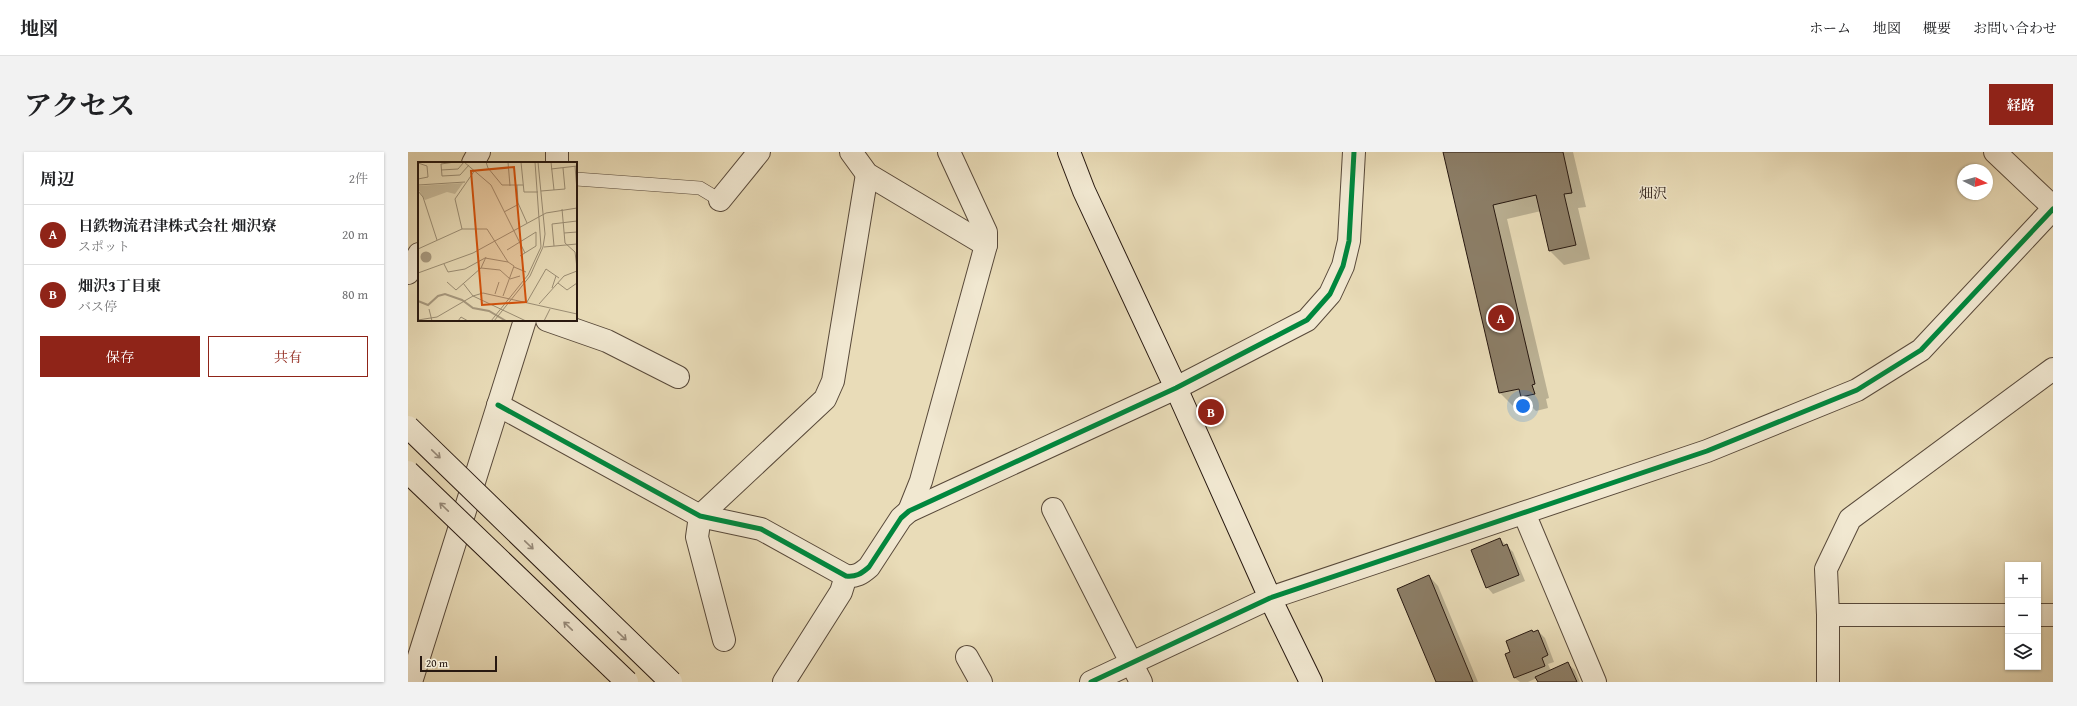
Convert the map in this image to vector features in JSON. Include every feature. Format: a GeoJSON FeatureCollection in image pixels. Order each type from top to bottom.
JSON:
{"type":"FeatureCollection","features":[{"type":"Feature","properties":{"kind":"street"},"geometry":{"type":"LineString","coordinates":[[474,162],[479,152]]}},
{"type":"Feature","properties":{"kind":"street"},"geometry":{"type":"LineString","coordinates":[[720,200],[759,152]]}},
{"type":"Feature","properties":{"kind":"street"},"geometry":{"type":"LineString","coordinates":[[851,152],[867,174],[986,244]]}},
{"type":"Feature","properties":{"kind":"street"},"geometry":{"type":"LineString","coordinates":[[909,511],[921,481],[986,244],[986,232],[949,152]]}},
{"type":"Feature","properties":{"kind":"street"},"geometry":{"type":"LineString","coordinates":[[1069,152],[1084,191],[1176,388],[1270,598],[1311,682]]}},
{"type":"Feature","properties":{"kind":"street"},"geometry":{"type":"LineString","coordinates":[[498,405],[700,516],[761,529],[846,576],[854,577],[869,567],[900,518],[909,511],[1176,388],[1307,320],[1330,294],[1343,266],[1349,241],[1354,152]]}},
{"type":"Feature","properties":{"kind":"street"},"geometry":{"type":"LineString","coordinates":[[1091,682],[1136,673],[1270,598],[1707,451],[1857,390],[1921,350],[2053,208],[1995,152]]}},
{"type":"Feature","properties":{"kind":"street"},"geometry":{"type":"LineString","coordinates":[[724,640],[697,537],[700,516],[825,399],[833,381],[867,174]]}},
{"type":"Feature","properties":{"kind":"street"},"geometry":{"type":"LineString","coordinates":[[408,273],[418,256]]}},
{"type":"Feature","properties":{"kind":"street"},"geometry":{"type":"LineString","coordinates":[[411,682],[525,321]]}},
{"type":"Feature","properties":{"kind":"street"},"geometry":{"type":"LineString","coordinates":[[550,321],[607,341],[678,377]]}},
{"type":"Feature","properties":{"kind":"street"},"geometry":{"type":"LineString","coordinates":[[1828,682],[1826,569],[1850,519],[2053,369]]}},
{"type":"Feature","properties":{"kind":"street"},"geometry":{"type":"LineString","coordinates":[[408,427],[671,682]]}},
{"type":"Feature","properties":{"kind":"street"},"geometry":{"type":"LineString","coordinates":[[408,472],[627,682]]}},
{"type":"Feature","properties":{"kind":"street"},"geometry":{"type":"LineString","coordinates":[[1054,509],[1136,673]]}},
{"type":"Feature","properties":{"kind":"street"},"geometry":{"type":"LineString","coordinates":[[1524,513],[1596,682]]}},
{"type":"Feature","properties":{"kind":"street"},"geometry":{"type":"LineString","coordinates":[[784,682],[841,592],[846,576]]}},
{"type":"Feature","properties":{"kind":"street"},"geometry":{"type":"LineString","coordinates":[[1828,615],[2005,615]]}},
{"type":"Feature","properties":{"kind":"street"},"geometry":{"type":"LineString","coordinates":[[2041,615],[2053,615]]}},
{"type":"Feature","properties":{"kind":"street"},"geometry":{"type":"LineString","coordinates":[[967,657],[981,682]]}},
{"type":"Feature","properties":{"kind":"lane"},"geometry":{"type":"LineString","coordinates":[[577,179],[700,188],[720,200]]}},
{"type":"Feature","properties":{"kind":"building"},"geometry":{"type":"Polygon","coordinates":[[[1443,152],[1563,152],[1572,193],[1564,194],[1576,245],[1549,251],[1536,195],[1493,205],[1535,384],[1532,385],[1535,394],[1521,397],[1519,389],[1499,393],[1443,152]]]}},
{"type":"Feature","properties":{"kind":"building"},"geometry":{"type":"Polygon","coordinates":[[[1500,538],[1503,546],[1507,544],[1519,575],[1486,588],[1471,550],[1500,538]]]}},
{"type":"Feature","properties":{"kind":"building"},"geometry":{"type":"Polygon","coordinates":[[[1429,575],[1473,682],[1436,682],[1397,589],[1429,575]]]}},
{"type":"Feature","properties":{"kind":"building"},"geometry":{"type":"Polygon","coordinates":[[[1532,630],[1533,632],[1538,630],[1548,655],[1542,658],[1545,666],[1514,678],[1505,654],[1510,652],[1506,641],[1532,630]]]}},
{"type":"Feature","properties":{"kind":"building"},"geometry":{"type":"Polygon","coordinates":[[[1568,662],[1577,682],[1538,682],[1535,677],[1568,662]]]}},
{"type":"Feature","properties":{"kind":"cycle path"},"geometry":{"type":"LineString","coordinates":[[498,405],[700,516],[761,529],[846,576],[856,575],[869,567],[901,518],[909,511],[1176,388],[1307,320],[1330,294],[1343,266],[1349,241],[1354,152]]}},
{"type":"Feature","properties":{"kind":"cycle path"},"geometry":{"type":"LineString","coordinates":[[1091,682],[1270,598],[1707,451],[1857,390],[1921,350],[2053,209]]}},
{"type":"Feature","properties":{"kind":"place","name":"日鉄物流君津株式会社 畑沢寮"},"geometry":{"type":"Point","coordinates":[1501,318]}},
{"type":"Feature","properties":{"kind":"place","name":"畑沢3丁目東"},"geometry":{"type":"Point","coordinates":[1211,412]}},
{"type":"Feature","properties":{"kind":"district","name":"畑沢"},"geometry":{"type":"Point","coordinates":[1653,193]}}]}
